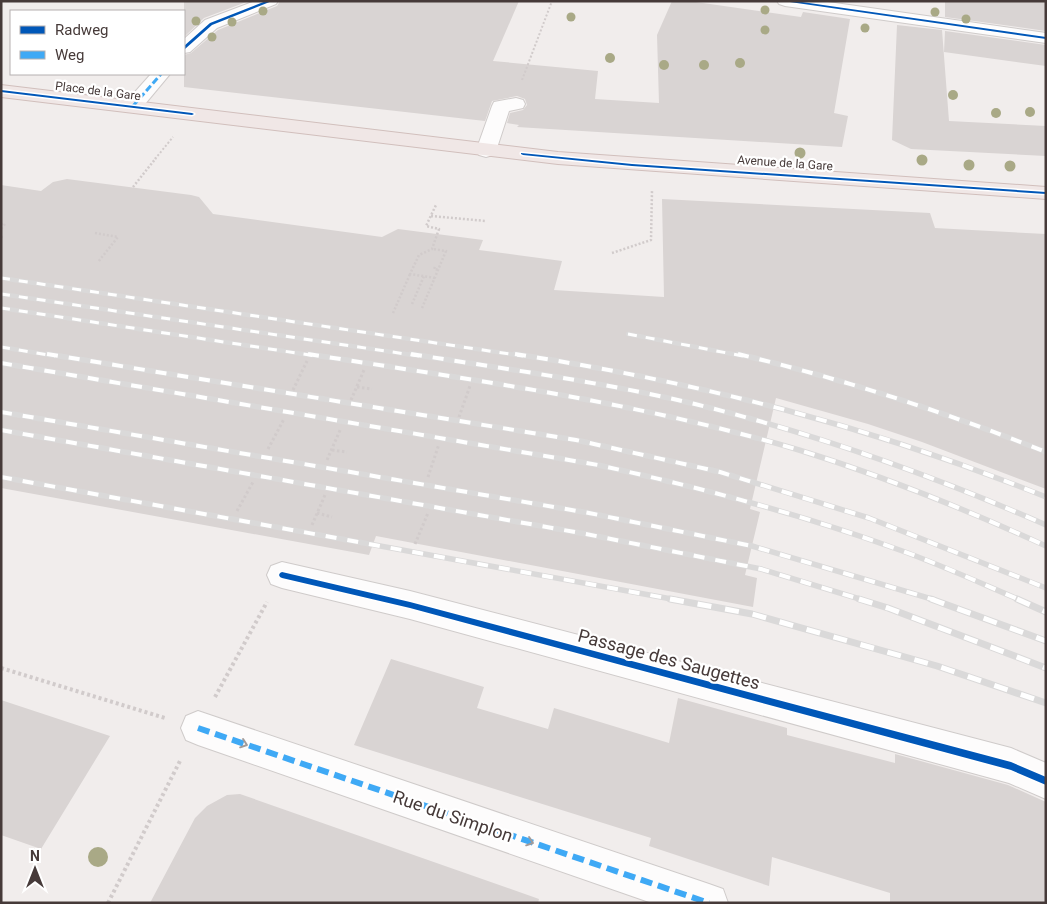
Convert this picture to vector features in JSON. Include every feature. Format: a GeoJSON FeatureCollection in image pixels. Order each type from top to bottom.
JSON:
{"type":"FeatureCollection","features":[{"type":"Feature","properties":{"kind":"main road","name":"Place de la Gare"},"geometry":{"type":"LineString","coordinates":[[1,90],[523,154]]}},
{"type":"Feature","properties":{"kind":"main road","name":"Avenue de la Gare"},"geometry":{"type":"LineString","coordinates":[[523,154],[624,164],[1046,193]]}},
{"type":"Feature","properties":{"kind":"street"},"geometry":{"type":"LineString","coordinates":[[185,47],[211,24],[270,1]]}},
{"type":"Feature","properties":{"kind":"street"},"geometry":{"type":"LineString","coordinates":[[785,1],[827,4],[1046,38]]}},
{"type":"Feature","properties":{"kind":"street"},"geometry":{"type":"LineString","coordinates":[[909,1],[909,18]]}},
{"type":"Feature","properties":{"kind":"street"},"geometry":{"type":"LineString","coordinates":[[133,106],[160,75]]}},
{"type":"Feature","properties":{"kind":"street"},"geometry":{"type":"LineString","coordinates":[[486,150],[501,106],[518,95]]}},
{"type":"Feature","properties":{"kind":"street","name":"Passage des Saugettes"},"geometry":{"type":"LineString","coordinates":[[282,575],[419,608],[1011,766],[1046,782]]}},
{"type":"Feature","properties":{"kind":"street","name":"Rue du Simplon"},"geometry":{"type":"LineString","coordinates":[[198,728],[709,903]]}},
{"type":"Feature","properties":{"kind":"path"},"geometry":{"type":"LineString","coordinates":[[518,95],[552,1]]}},
{"type":"Feature","properties":{"kind":"path"},"geometry":{"type":"LineString","coordinates":[[133,187],[178,131]]}},
{"type":"Feature","properties":{"kind":"path"},"geometry":{"type":"LineString","coordinates":[[612,253],[652,240],[652,191]]}},
{"type":"Feature","properties":{"kind":"path"},"geometry":{"type":"LineString","coordinates":[[432,249],[440,228],[426,226],[436,204]]}},
{"type":"Feature","properties":{"kind":"path"},"geometry":{"type":"LineString","coordinates":[[430,216],[486,221]]}},
{"type":"Feature","properties":{"kind":"path"},"geometry":{"type":"LineString","coordinates":[[1,224],[5,224],[1,229]]}},
{"type":"Feature","properties":{"kind":"path"},"geometry":{"type":"LineString","coordinates":[[95,233],[118,237],[98,262]]}},
{"type":"Feature","properties":{"kind":"path"},"geometry":{"type":"LineString","coordinates":[[393,313],[419,255],[432,249],[446,251],[422,308]]}},
{"type":"Feature","properties":{"kind":"path"},"geometry":{"type":"LineString","coordinates":[[435,267],[434,269],[439,270]]}},
{"type":"Feature","properties":{"kind":"path"},"geometry":{"type":"LineString","coordinates":[[410,274],[435,278]]}},
{"type":"Feature","properties":{"kind":"path"},"geometry":{"type":"LineString","coordinates":[[412,304],[424,276]]}},
{"type":"Feature","properties":{"kind":"path"},"geometry":{"type":"LineString","coordinates":[[293,390],[307,361]]}},
{"type":"Feature","properties":{"kind":"path"},"geometry":{"type":"LineString","coordinates":[[351,400],[364,370]]}},
{"type":"Feature","properties":{"kind":"path"},"geometry":{"type":"LineString","coordinates":[[459,417],[470,386]]}},
{"type":"Feature","properties":{"kind":"path"},"geometry":{"type":"LineString","coordinates":[[357,387],[372,389]]}},
{"type":"Feature","properties":{"kind":"path"},"geometry":{"type":"LineString","coordinates":[[268,449],[284,419]]}},
{"type":"Feature","properties":{"kind":"path"},"geometry":{"type":"LineString","coordinates":[[327,460],[341,428]]}},
{"type":"Feature","properties":{"kind":"path"},"geometry":{"type":"LineString","coordinates":[[428,477],[439,444]]}},
{"type":"Feature","properties":{"kind":"path"},"geometry":{"type":"LineString","coordinates":[[332,450],[346,452]]}},
{"type":"Feature","properties":{"kind":"path"},"geometry":{"type":"LineString","coordinates":[[237,511],[253,482]]}},
{"type":"Feature","properties":{"kind":"path"},"geometry":{"type":"LineString","coordinates":[[312,525],[324,495]]}},
{"type":"Feature","properties":{"kind":"path"},"geometry":{"type":"LineString","coordinates":[[317,513],[332,516]]}},
{"type":"Feature","properties":{"kind":"path"},"geometry":{"type":"LineString","coordinates":[[415,544],[428,513]]}},
{"type":"Feature","properties":{"kind":"path"},"geometry":{"type":"LineString","coordinates":[[108,903],[198,728],[282,575]]}},
{"type":"Feature","properties":{"kind":"path"},"geometry":{"type":"LineString","coordinates":[[1,668],[198,728]]}},
{"type":"Feature","properties":{"kind":"building"},"geometry":{"type":"Polygon","coordinates":[[[184,1],[249,1],[204,18],[185,36],[184,1]]]}},
{"type":"Feature","properties":{"kind":"building"},"geometry":{"type":"Polygon","coordinates":[[[280,1],[519,1],[493,61],[598,71],[595,99],[659,103],[657,35],[672,1],[689,1],[801,17],[803,12],[850,19],[834,113],[848,116],[842,147],[517,127],[519,125],[507,123],[510,113],[523,110],[527,105],[525,99],[517,96],[492,101],[485,121],[184,87],[185,55],[191,53],[218,30],[277,6],[280,1]]]}},
{"type":"Feature","properties":{"kind":"building"},"geometry":{"type":"Polygon","coordinates":[[[945,1],[1046,1],[1046,31],[945,17],[945,1]]]}},
{"type":"Feature","properties":{"kind":"building"},"geometry":{"type":"Polygon","coordinates":[[[897,25],[942,30],[949,121],[1046,126],[1046,156],[911,149],[892,140],[897,25]]]}},
{"type":"Feature","properties":{"kind":"building"},"geometry":{"type":"Polygon","coordinates":[[[945,31],[1046,45],[1046,66],[944,52],[945,31]]]}},
{"type":"Feature","properties":{"kind":"building"},"geometry":{"type":"Polygon","coordinates":[[[67,179],[191,195],[199,197],[213,214],[382,237],[398,229],[483,240],[479,250],[562,261],[554,290],[664,297],[662,199],[930,213],[935,228],[1046,234],[1046,489],[922,442],[868,424],[776,398],[750,509],[760,512],[745,575],[757,578],[753,607],[376,536],[369,555],[1,488],[1,185],[41,191],[53,182],[67,179]]]}},
{"type":"Feature","properties":{"kind":"building"},"geometry":{"type":"Polygon","coordinates":[[[391,659],[484,687],[477,708],[548,729],[554,708],[669,743],[678,698],[787,728],[787,735],[895,763],[895,754],[1008,785],[1046,802],[1046,903],[890,903],[890,893],[772,857],[769,886],[649,846],[651,838],[354,745],[391,659]]]}},
{"type":"Feature","properties":{"kind":"building"},"geometry":{"type":"Polygon","coordinates":[[[1,700],[110,736],[41,849],[1,835],[1,700]]]}},
{"type":"Feature","properties":{"kind":"building"},"geometry":{"type":"Polygon","coordinates":[[[240,794],[539,899],[538,903],[150,903],[195,818],[207,806],[227,795],[240,794]]]}},
{"type":"Feature","properties":{"kind":"railway"},"geometry":{"type":"LineString","coordinates":[[1,278],[523,356]]}},
{"type":"Feature","properties":{"kind":"railway"},"geometry":{"type":"LineString","coordinates":[[1,294],[419,356]]}},
{"type":"Feature","properties":{"kind":"railway"},"geometry":{"type":"LineString","coordinates":[[1,308],[316,356]]}},
{"type":"Feature","properties":{"kind":"railway"},"geometry":{"type":"LineString","coordinates":[[628,334],[743,356]]}},
{"type":"Feature","properties":{"kind":"railway"},"geometry":{"type":"LineString","coordinates":[[1,347],[55,356]]}},
{"type":"Feature","properties":{"kind":"railway"},"geometry":{"type":"LineString","coordinates":[[47,354],[576,440],[720,472],[869,518],[1046,588]]}},
{"type":"Feature","properties":{"kind":"railway"},"geometry":{"type":"LineString","coordinates":[[308,354],[493,383],[616,405],[738,433],[799,450],[893,482],[1046,546]]}},
{"type":"Feature","properties":{"kind":"railway"},"geometry":{"type":"LineString","coordinates":[[411,354],[625,389],[740,416],[873,457],[960,489],[1046,525]]}},
{"type":"Feature","properties":{"kind":"railway"},"geometry":{"type":"LineString","coordinates":[[515,354],[652,379],[719,393],[785,410],[915,449],[1046,497]]}},
{"type":"Feature","properties":{"kind":"railway"},"geometry":{"type":"LineString","coordinates":[[738,354],[894,397],[1046,452]]}},
{"type":"Feature","properties":{"kind":"railway"},"geometry":{"type":"LineString","coordinates":[[1,363],[598,465],[635,473],[747,502],[858,535],[926,560],[1020,600]]}},
{"type":"Feature","properties":{"kind":"railway"},"geometry":{"type":"LineString","coordinates":[[1,412],[589,513],[752,546],[935,600]]}},
{"type":"Feature","properties":{"kind":"railway"},"geometry":{"type":"LineString","coordinates":[[1,430],[586,534],[761,569],[863,600]]}},
{"type":"Feature","properties":{"kind":"railway"},"geometry":{"type":"LineString","coordinates":[[1,477],[677,600]]}},
{"type":"Feature","properties":{"kind":"railway"},"geometry":{"type":"LineString","coordinates":[[670,599],[752,614],[937,666],[1046,703]]}},
{"type":"Feature","properties":{"kind":"railway"},"geometry":{"type":"LineString","coordinates":[[859,599],[888,608],[1046,668]]}},
{"type":"Feature","properties":{"kind":"railway"},"geometry":{"type":"LineString","coordinates":[[931,599],[1046,641]]}},
{"type":"Feature","properties":{"kind":"railway"},"geometry":{"type":"LineString","coordinates":[[1017,599],[1046,612]]}},
{"type":"Feature","properties":{"kind":"marked path"},"geometry":{"type":"LineString","coordinates":[[133,106],[160,75]]}},
{"type":"Feature","properties":{"kind":"marked path"},"geometry":{"type":"LineString","coordinates":[[198,728],[709,903]]}},
{"type":"Feature","properties":{"kind":"cycle path"},"geometry":{"type":"LineString","coordinates":[[185,47],[211,24],[270,1]]}},
{"type":"Feature","properties":{"kind":"cycle path"},"geometry":{"type":"LineString","coordinates":[[785,1],[1046,38]]}},
{"type":"Feature","properties":{"kind":"cycle path"},"geometry":{"type":"LineString","coordinates":[[1,91],[192,114]]}},
{"type":"Feature","properties":{"kind":"cycle path"},"geometry":{"type":"LineString","coordinates":[[523,154],[632,165],[1046,193]]}},
{"type":"Feature","properties":{"kind":"cycle path"},"geometry":{"type":"LineString","coordinates":[[282,575],[410,605],[1011,766],[1046,781]]}}]}
